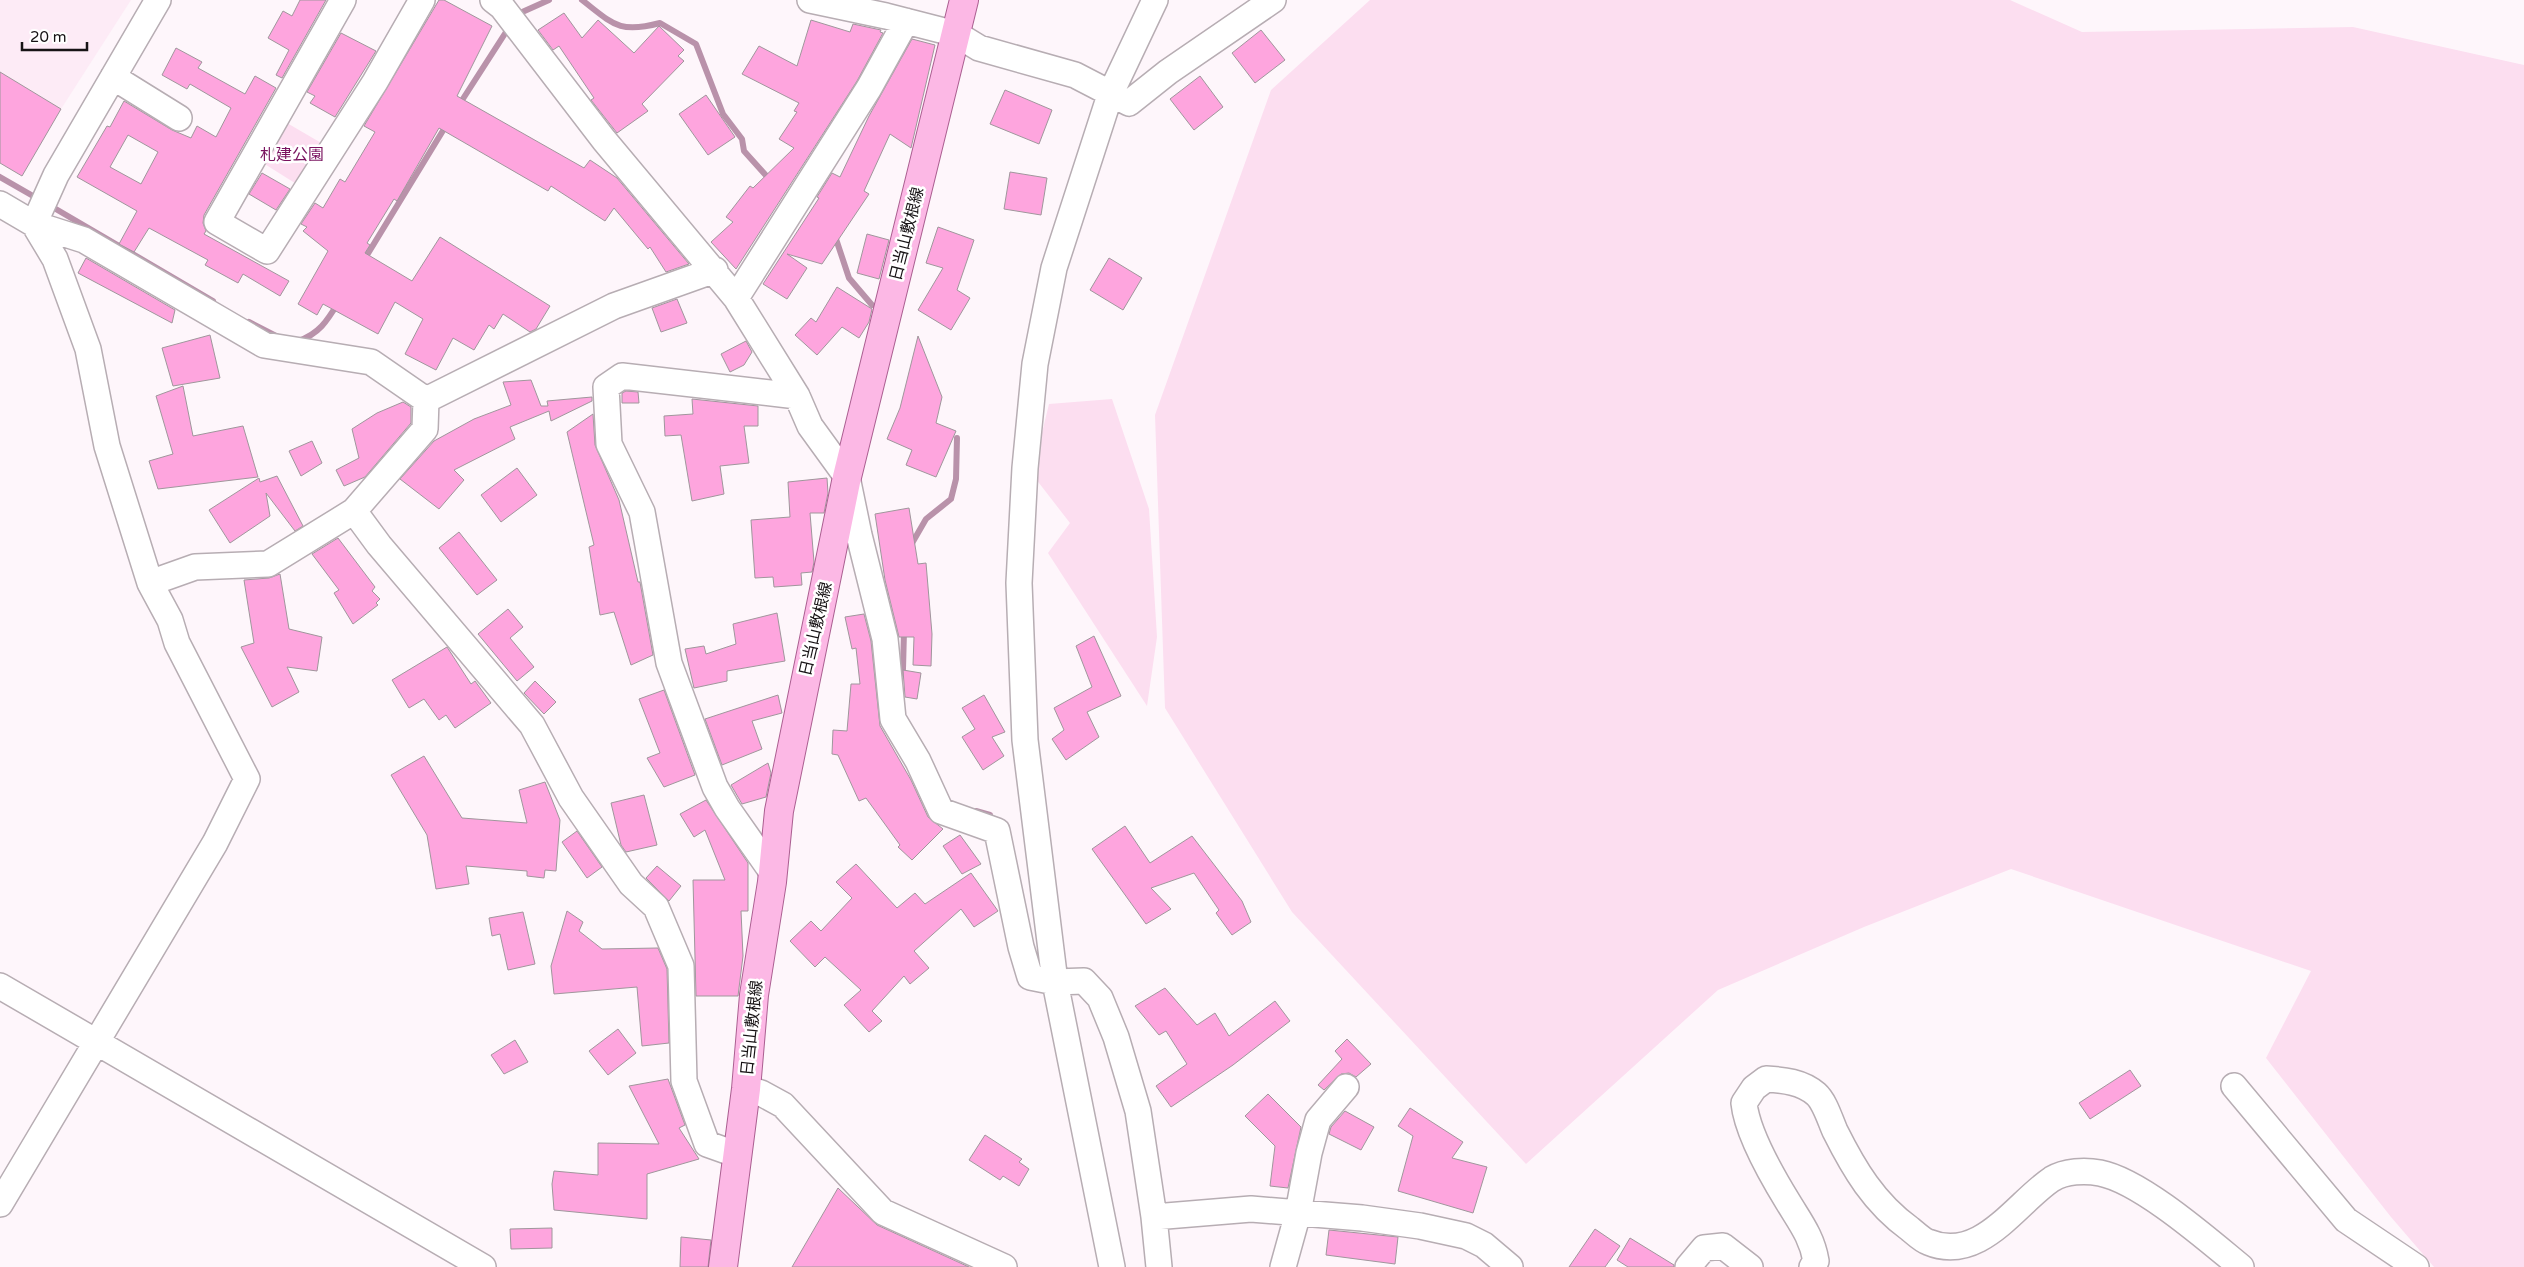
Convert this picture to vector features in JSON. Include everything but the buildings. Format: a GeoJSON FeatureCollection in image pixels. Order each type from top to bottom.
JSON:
{"type":"FeatureCollection","features":[{"type":"Feature","properties":{"kind":"main road","name":"日当山敷根線"},"geometry":{"type":"LineString","coordinates":[[723,1267],[746,1089],[754,995],[779,810],[815,626],[830,572],[847,477],[964,0]]}},
{"type":"Feature","properties":{"kind":"street"},"geometry":{"type":"LineString","coordinates":[[34,224],[56,175],[158,0]]}},
{"type":"Feature","properties":{"kind":"street"},"geometry":{"type":"LineString","coordinates":[[344,0],[217,222],[267,251],[375,82],[422,0]]}},
{"type":"Feature","properties":{"kind":"street"},"geometry":{"type":"LineString","coordinates":[[810,0],[894,12],[956,34],[979,48],[1075,76],[1129,103],[1168,72],[1273,0]]}},
{"type":"Feature","properties":{"kind":"street"},"geometry":{"type":"LineString","coordinates":[[1112,1267],[1055,982],[1026,740],[1019,583],[1025,468],[1036,364],[1054,268],[1110,95],[1156,0]]}},
{"type":"Feature","properties":{"kind":"street"},"geometry":{"type":"LineString","coordinates":[[503,2],[604,140],[715,270],[736,298],[797,396],[810,426],[847,477],[859,535],[885,639],[893,719],[918,762],[941,811],[997,831],[1021,947],[1030,976],[1055,982],[1084,981],[1100,998],[1116,1036],[1138,1111],[1154,1217],[1159,1267]]}},
{"type":"Feature","properties":{"kind":"street"},"geometry":{"type":"LineString","coordinates":[[736,298],[870,88],[894,12]]}},
{"type":"Feature","properties":{"kind":"street"},"geometry":{"type":"LineString","coordinates":[[113,77],[179,118]]}},
{"type":"Feature","properties":{"kind":"street"},"geometry":{"type":"LineString","coordinates":[[0,204],[34,224],[84,240],[264,346],[371,362],[426,400]]}},
{"type":"Feature","properties":{"kind":"street"},"geometry":{"type":"LineString","coordinates":[[0,1204],[215,843],[247,778],[177,643],[170,620],[150,583],[107,446],[88,349],[55,259],[34,224]]}},
{"type":"Feature","properties":{"kind":"street"},"geometry":{"type":"LineString","coordinates":[[426,400],[614,306],[715,270]]}},
{"type":"Feature","properties":{"kind":"street"},"geometry":{"type":"LineString","coordinates":[[772,872],[727,808],[715,787],[669,663],[642,512],[609,444],[606,387],[622,376],[797,396]]}},
{"type":"Feature","properties":{"kind":"street"},"geometry":{"type":"LineString","coordinates":[[150,583],[195,567],[268,564],[354,511],[425,429],[426,400]]}},
{"type":"Feature","properties":{"kind":"street"},"geometry":{"type":"LineString","coordinates":[[354,511],[379,545],[532,725],[571,798],[631,884],[656,906],[681,966],[684,1081],[707,1144],[738,1155]]}},
{"type":"Feature","properties":{"kind":"street"},"geometry":{"type":"LineString","coordinates":[[0,986],[480,1266]]}},
{"type":"Feature","properties":{"kind":"street"},"geometry":{"type":"LineString","coordinates":[[1812,1267],[1816,1261],[1810,1236],[1787,1200],[1746,1120],[1744,1103],[1754,1088],[1766,1079],[1804,1086],[1818,1095],[1850,1160],[1873,1197],[1897,1220],[1928,1242],[1956,1248],[1982,1237],[1999,1227],[2027,1200],[2054,1178],[2080,1171],[2102,1173],[2126,1183],[2177,1216],[2241,1267]]}},
{"type":"Feature","properties":{"kind":"street"},"geometry":{"type":"LineString","coordinates":[[2234,1086],[2346,1220],[2416,1267]]}},
{"type":"Feature","properties":{"kind":"street"},"geometry":{"type":"LineString","coordinates":[[1283,1267],[1298,1213],[1309,1153],[1318,1120],[1346,1087]]}},
{"type":"Feature","properties":{"kind":"street"},"geometry":{"type":"LineString","coordinates":[[746,1089],[761,1092],[783,1105],[883,1212],[1004,1267]]}},
{"type":"Feature","properties":{"kind":"street"},"geometry":{"type":"LineString","coordinates":[[1154,1217],[1251,1209],[1362,1218],[1456,1232],[1484,1245],[1510,1267]]}},
{"type":"Feature","properties":{"kind":"street"},"geometry":{"type":"LineString","coordinates":[[1688,1267],[1704,1248],[1723,1246],[1750,1267]]}},
{"type":"Feature","properties":{"kind":"shaded area"},"geometry":{"type":"Polygon","coordinates":[[[0,0],[131,0],[61,109],[0,72],[0,0]]]}},
{"type":"Feature","properties":{"kind":"green space"},"geometry":{"type":"Polygon","coordinates":[[[1370,0],[2010,0],[2082,32],[2353,27],[2524,65],[2524,1267],[2434,1267],[2391,1217],[2266,1058],[2311,971],[2011,869],[1864,927],[1718,990],[1526,1164],[1292,912],[1165,708],[1155,415],[1271,90],[1370,0]]]}},
{"type":"Feature","properties":{"kind":"green space","name":"札建公園"},"geometry":{"type":"Polygon","coordinates":[[[287,123],[323,144],[298,185],[263,163],[287,123]]]}},
{"type":"Feature","properties":{"kind":"green space"},"geometry":{"type":"Polygon","coordinates":[[[1112,399],[1149,509],[1157,637],[1147,706],[1048,553],[1070,523],[1032,474],[1049,404],[1112,399]]]}},
{"type":"Feature","properties":{"kind":"waterway"},"geometry":{"type":"LineString","coordinates":[[517,17],[520,13],[549,0]]}},
{"type":"Feature","properties":{"kind":"waterway"},"geometry":{"type":"LineString","coordinates":[[582,0],[617,25],[635,27],[660,23],[696,44],[723,114],[742,139],[744,151],[771,181]]}},
{"type":"Feature","properties":{"kind":"waterway"},"geometry":{"type":"LineString","coordinates":[[459,105],[506,32]]}},
{"type":"Feature","properties":{"kind":"waterway"},"geometry":{"type":"LineString","coordinates":[[364,260],[447,124]]}},
{"type":"Feature","properties":{"kind":"waterway"},"geometry":{"type":"LineString","coordinates":[[0,177],[40,200]]}},
{"type":"Feature","properties":{"kind":"waterway"},"geometry":{"type":"LineString","coordinates":[[49,205],[213,301]]}},
{"type":"Feature","properties":{"kind":"waterway"},"geometry":{"type":"LineString","coordinates":[[832,236],[836,239],[849,278],[872,305]]}},
{"type":"Feature","properties":{"kind":"waterway"},"geometry":{"type":"LineString","coordinates":[[298,341],[317,331],[338,303]]}},
{"type":"Feature","properties":{"kind":"waterway"},"geometry":{"type":"LineString","coordinates":[[249,322],[278,337]]}},
{"type":"Feature","properties":{"kind":"waterway"},"geometry":{"type":"LineString","coordinates":[[911,545],[926,519],[951,499],[956,479],[957,438]]}},
{"type":"Feature","properties":{"kind":"waterway"},"geometry":{"type":"LineString","coordinates":[[898,679],[903,669],[904,631]]}},
{"type":"Feature","properties":{"kind":"waterway"},"geometry":{"type":"LineString","coordinates":[[976,811],[990,815]]}}]}
